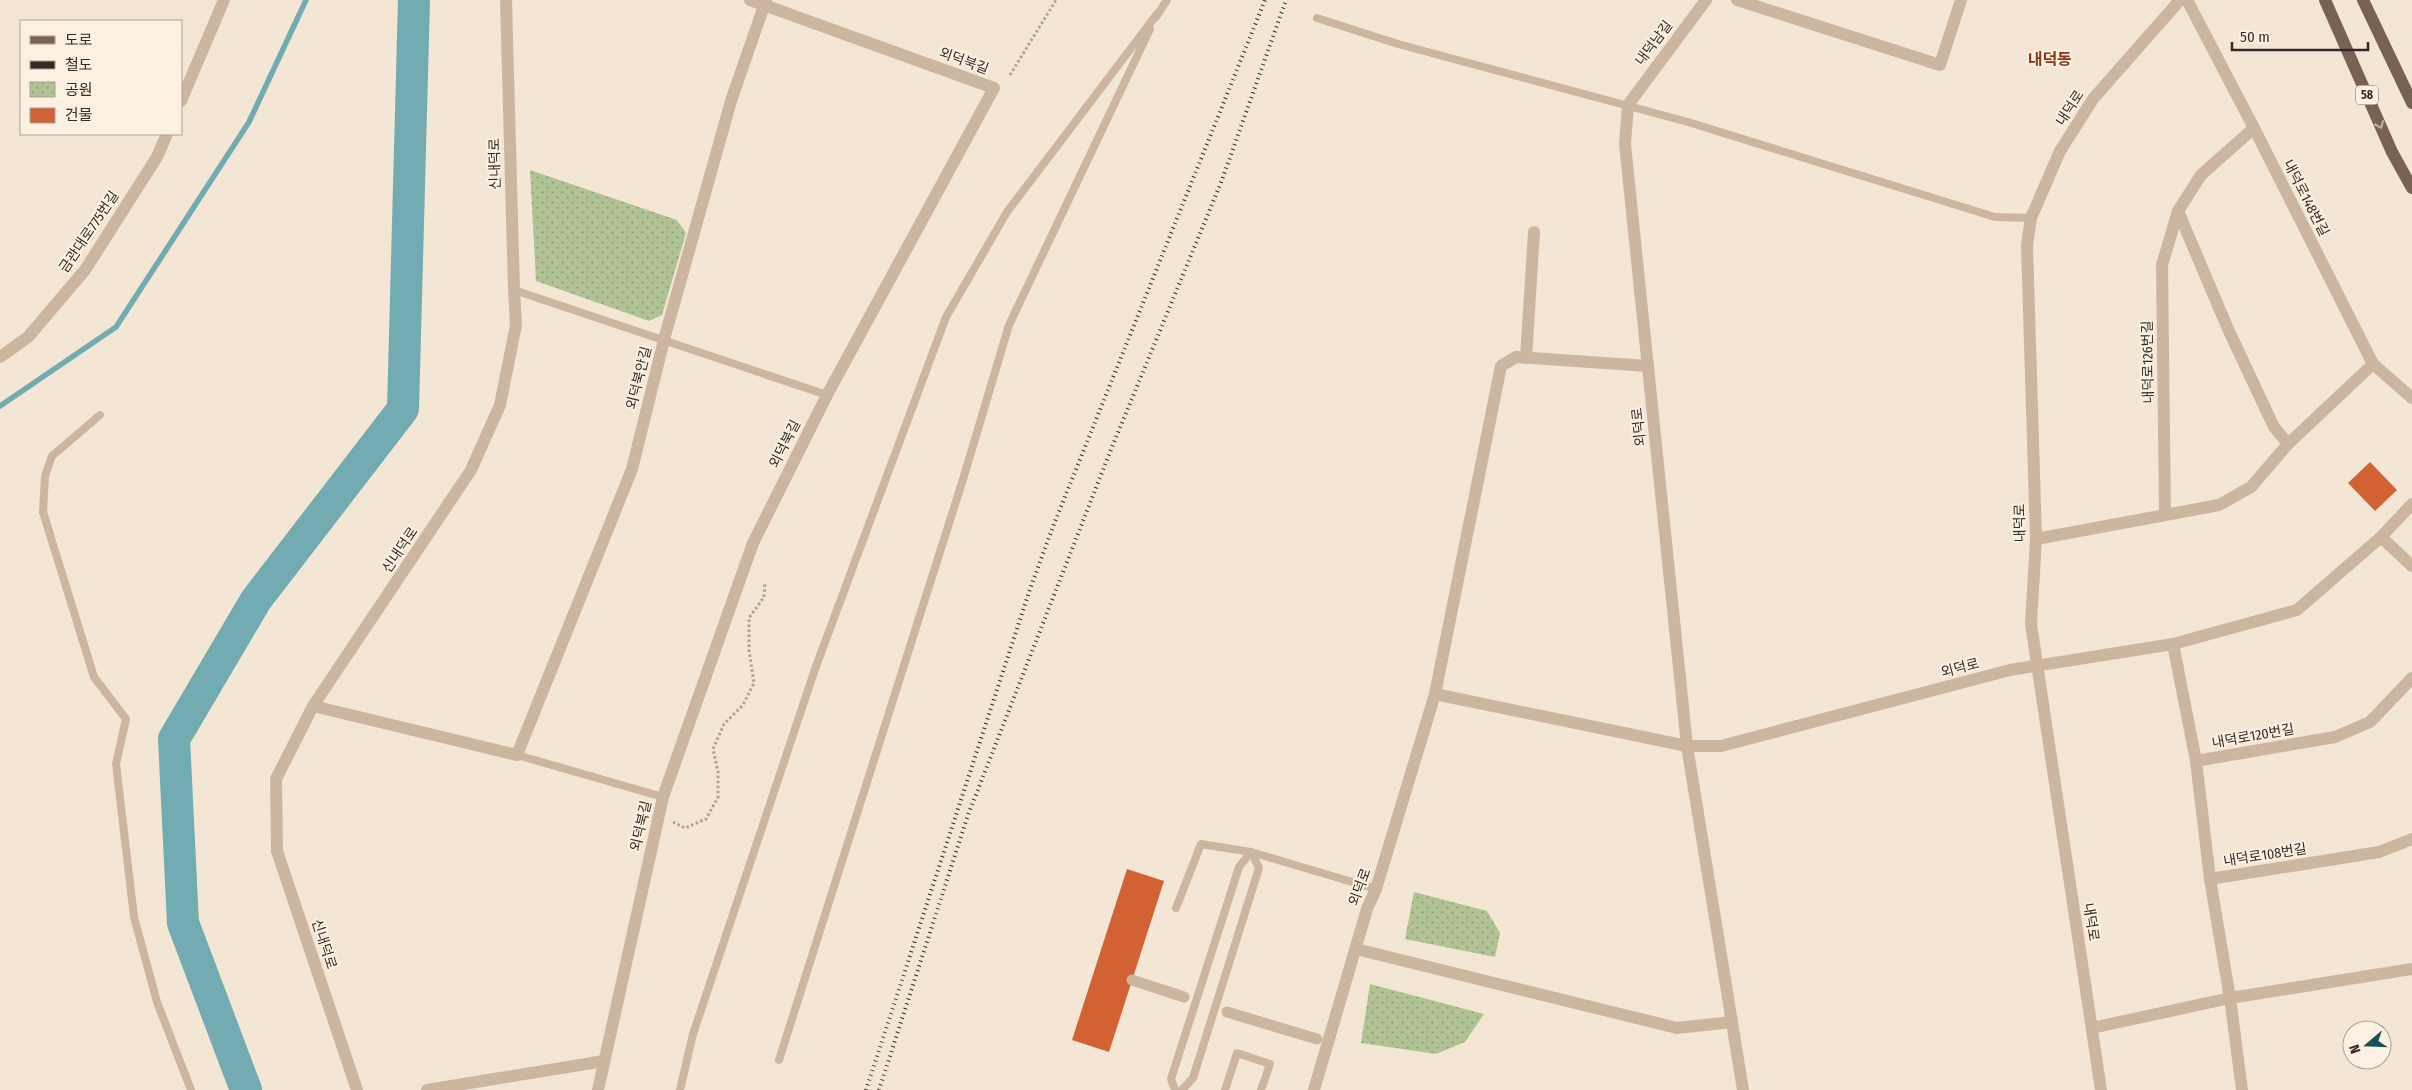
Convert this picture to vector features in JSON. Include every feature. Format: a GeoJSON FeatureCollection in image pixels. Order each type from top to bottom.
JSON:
{"type":"FeatureCollection","features":[{"type":"Feature","properties":{"kind":"main road","name":"58"},"geometry":{"type":"LineString","coordinates":[[2325,0],[2392,152],[2412,188]]}},
{"type":"Feature","properties":{"kind":"main road"},"geometry":{"type":"LineString","coordinates":[[2363,0],[2412,103]]}},
{"type":"Feature","properties":{"kind":"street"},"geometry":{"type":"LineString","coordinates":[[182,99],[224,0]]}},
{"type":"Feature","properties":{"kind":"street","name":"신내덕로"},"geometry":{"type":"LineString","coordinates":[[357,1090],[277,851],[276,779],[313,706],[471,470],[500,405],[516,325],[506,0]]}},
{"type":"Feature","properties":{"kind":"street","name":"외덕북길"},"geometry":{"type":"LineString","coordinates":[[598,1090],[663,797],[753,543],[827,395],[994,88],[765,2],[750,0]]}},
{"type":"Feature","properties":{"kind":"street","name":"내덕남길"},"geometry":{"type":"LineString","coordinates":[[1628,105],[1651,71],[1706,0]]}},
{"type":"Feature","properties":{"kind":"street"},"geometry":{"type":"LineString","coordinates":[[1737,0],[1940,65],[1961,0]]}},
{"type":"Feature","properties":{"kind":"street","name":"내덕로"},"geometry":{"type":"LineString","coordinates":[[2101,1090],[2031,624],[2036,539],[2027,245],[2031,218],[2060,151],[2093,98],[2180,0]]}},
{"type":"Feature","properties":{"kind":"street","name":"내덕로148번길"},"geometry":{"type":"LineString","coordinates":[[2187,0],[2373,364],[2412,398]]}},
{"type":"Feature","properties":{"kind":"street","name":"외덕북안길"},"geometry":{"type":"LineString","coordinates":[[517,755],[632,469],[664,341],[731,101],[765,2]]}},
{"type":"Feature","properties":{"kind":"street","name":"외덕로"},"geometry":{"type":"LineString","coordinates":[[1628,105],[1625,144],[1687,746],[1743,1090]]}},
{"type":"Feature","properties":{"kind":"street","name":"내덕로126번길"},"geometry":{"type":"LineString","coordinates":[[2165,515],[2162,265],[2178,211],[2201,175],[2254,128]]}},
{"type":"Feature","properties":{"kind":"street","name":"금관대로775번길"},"geometry":{"type":"LineString","coordinates":[[0,357],[28,337],[85,270],[157,157],[167,135]]}},
{"type":"Feature","properties":{"kind":"street"},"geometry":{"type":"LineString","coordinates":[[2178,211],[2228,329],[2274,428],[2288,444]]}},
{"type":"Feature","properties":{"kind":"street"},"geometry":{"type":"LineString","coordinates":[[1534,232],[1526,358],[1648,366]]}},
{"type":"Feature","properties":{"kind":"street","name":"외덕로"},"geometry":{"type":"LineString","coordinates":[[1314,1090],[1367,909],[1376,889],[1435,694],[1502,366],[1516,357],[1526,358]]}},
{"type":"Feature","properties":{"kind":"street"},"geometry":{"type":"LineString","coordinates":[[2036,539],[2219,504],[2250,487],[2288,444],[2373,364]]}},
{"type":"Feature","properties":{"kind":"street"},"geometry":{"type":"LineString","coordinates":[[2037,666],[2173,644],[2297,610],[2381,537],[2412,504]]}},
{"type":"Feature","properties":{"kind":"street"},"geometry":{"type":"LineString","coordinates":[[2381,537],[2412,566]]}},
{"type":"Feature","properties":{"kind":"street","name":"내덕로120번길"},"geometry":{"type":"LineString","coordinates":[[2173,644],[2196,760],[2335,737],[2370,722],[2412,678]]}},
{"type":"Feature","properties":{"kind":"street","name":"외덕로"},"geometry":{"type":"LineString","coordinates":[[1435,694],[1687,746],[1721,746],[2010,670],[2037,666]]}},
{"type":"Feature","properties":{"kind":"street"},"geometry":{"type":"LineString","coordinates":[[313,706],[517,755]]}},
{"type":"Feature","properties":{"kind":"street"},"geometry":{"type":"LineString","coordinates":[[2196,760],[2210,879]]}},
{"type":"Feature","properties":{"kind":"street","name":"내덕로108번길"},"geometry":{"type":"LineString","coordinates":[[2242,1090],[2230,998],[2210,879],[2379,852],[2412,839]]}},
{"type":"Feature","properties":{"kind":"street"},"geometry":{"type":"LineString","coordinates":[[1356,949],[1677,1028],[1732,1022]]}},
{"type":"Feature","properties":{"kind":"street"},"geometry":{"type":"LineString","coordinates":[[2092,1028],[2230,998],[2412,969]]}},
{"type":"Feature","properties":{"kind":"street"},"geometry":{"type":"LineString","coordinates":[[1132,980],[1184,997]]}},
{"type":"Feature","properties":{"kind":"street"},"geometry":{"type":"LineString","coordinates":[[1227,1012],[1317,1039]]}},
{"type":"Feature","properties":{"kind":"street"},"geometry":{"type":"LineString","coordinates":[[427,1090],[604,1061]]}},
{"type":"Feature","properties":{"kind":"lane"},"geometry":{"type":"LineString","coordinates":[[680,1090],[693,1034],[814,669],[946,317],[1007,212],[1167,0]]}},
{"type":"Feature","properties":{"kind":"lane"},"geometry":{"type":"LineString","coordinates":[[779,1060],[961,486],[1008,325],[1158,14]]}},
{"type":"Feature","properties":{"kind":"lane"},"geometry":{"type":"LineString","coordinates":[[1317,18],[1398,44],[1628,105],[1995,217],[2031,218]]}},
{"type":"Feature","properties":{"kind":"lane"},"geometry":{"type":"LineString","coordinates":[[514,290],[827,395]]}},
{"type":"Feature","properties":{"kind":"lane"},"geometry":{"type":"LineString","coordinates":[[100,415],[52,456],[45,476],[43,512],[94,677],[126,719],[116,764],[134,917],[157,1002],[191,1090]]}},
{"type":"Feature","properties":{"kind":"lane"},"geometry":{"type":"LineString","coordinates":[[517,755],[663,797]]}},
{"type":"Feature","properties":{"kind":"lane"},"geometry":{"type":"LineString","coordinates":[[1176,908],[1202,844],[1251,852],[1359,886],[1376,889]]}},
{"type":"Feature","properties":{"kind":"lane"},"geometry":{"type":"LineString","coordinates":[[1186,1089],[1193,1078],[1259,868],[1251,852]]}},
{"type":"Feature","properties":{"kind":"lane"},"geometry":{"type":"LineString","coordinates":[[1175,1090],[1171,1079],[1239,868],[1251,852]]}},
{"type":"Feature","properties":{"kind":"lane"},"geometry":{"type":"LineString","coordinates":[[1225,1090],[1237,1054],[1270,1064],[1261,1090]]}},
{"type":"Feature","properties":{"kind":"path"},"geometry":{"type":"LineString","coordinates":[[1010,75],[1056,0]]}},
{"type":"Feature","properties":{"kind":"path"},"geometry":{"type":"LineString","coordinates":[[673,822],[685,828],[706,819],[718,797],[718,772],[713,749],[724,724],[743,705],[754,684],[749,650],[748,618],[764,597],[765,582]]}},
{"type":"Feature","properties":{"kind":"green space"},"geometry":{"type":"Polygon","coordinates":[[[530,170],[677,220],[686,233],[662,315],[649,321],[536,281],[530,170]]]}},
{"type":"Feature","properties":{"kind":"green space"},"geometry":{"type":"Polygon","coordinates":[[[1414,892],[1487,911],[1500,933],[1495,957],[1405,939],[1414,892]]]}},
{"type":"Feature","properties":{"kind":"green space"},"geometry":{"type":"Polygon","coordinates":[[[1370,984],[1484,1014],[1465,1042],[1436,1054],[1361,1043],[1370,984]]]}},
{"type":"Feature","properties":{"kind":"building"},"geometry":{"type":"Polygon","coordinates":[[[2370,462],[2397,490],[2375,511],[2348,483],[2370,462]]]}},
{"type":"Feature","properties":{"kind":"building"},"geometry":{"type":"Polygon","coordinates":[[[1127,869],[1164,881],[1109,1052],[1072,1040],[1127,869]]]}},
{"type":"Feature","properties":{"kind":"waterway"},"geometry":{"type":"LineString","coordinates":[[0,406],[116,327],[249,122],[306,0]]}},
{"type":"Feature","properties":{"kind":"waterway"},"geometry":{"type":"LineString","coordinates":[[246,1090],[183,923],[174,739],[256,600],[403,409],[414,0]]}},
{"type":"Feature","properties":{"kind":"railway"},"geometry":{"type":"LineString","coordinates":[[866,1090],[1030,589],[1054,524],[1265,0]]}},
{"type":"Feature","properties":{"kind":"railway"},"geometry":{"type":"LineString","coordinates":[[879,1090],[968,815],[1110,452],[1222,180],[1286,0]]}},
{"type":"Feature","properties":{"kind":"district","name":"내덕동"},"geometry":{"type":"Point","coordinates":[2050,59]}}]}
